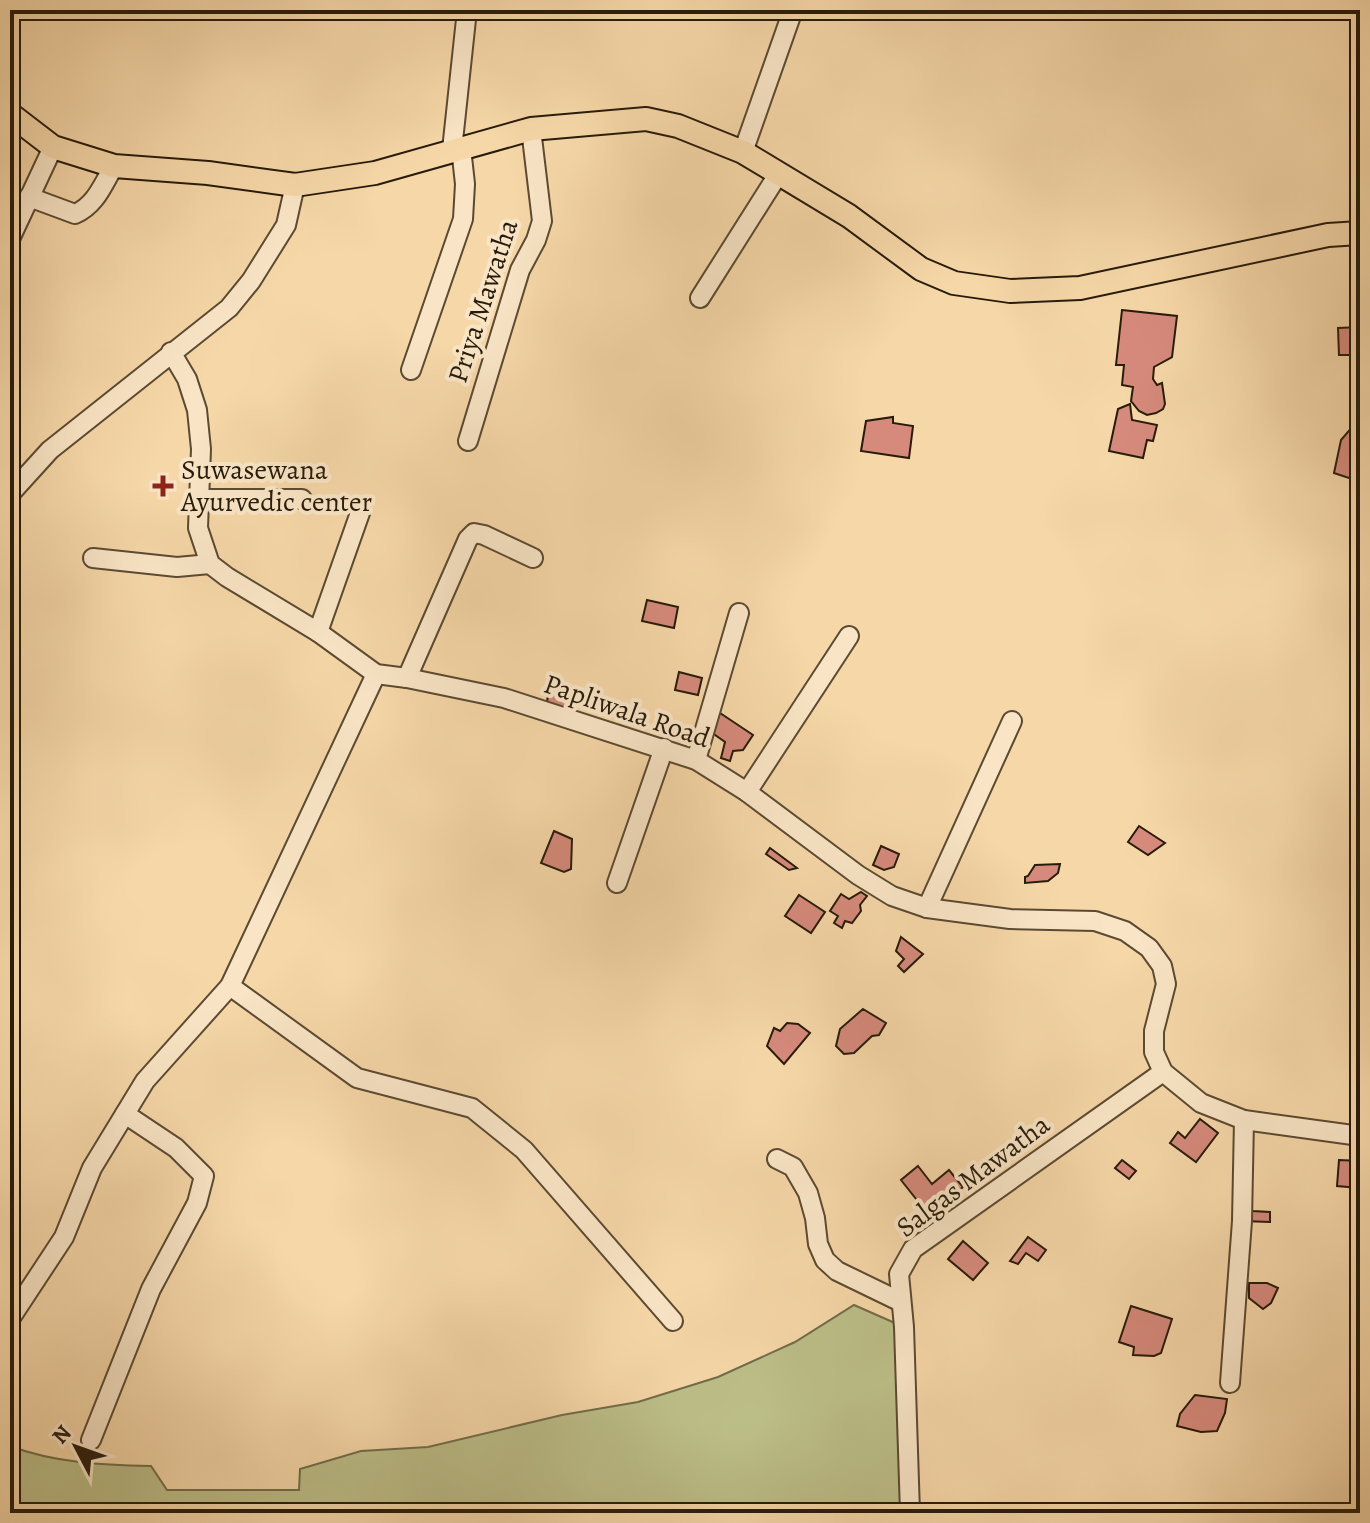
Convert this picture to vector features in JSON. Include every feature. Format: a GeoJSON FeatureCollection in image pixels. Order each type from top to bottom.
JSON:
{"type":"FeatureCollection","features":[{"type":"Feature","properties":{"kind":"main road"},"geometry":{"type":"LineString","coordinates":[[10,114],[53,147],[114,166],[208,173],[295,185],[375,173],[531,129],[646,119],[678,126],[743,152],[849,216],[921,269],[954,283],[1010,291],[1080,288],[1328,235],[1360,233]]}},
{"type":"Feature","properties":{"kind":"street"},"geometry":{"type":"LineString","coordinates":[[411,370],[463,219],[465,184],[457,149],[467,10]]}},
{"type":"Feature","properties":{"kind":"street"},"geometry":{"type":"LineString","coordinates":[[743,152],[793,10]]}},
{"type":"Feature","properties":{"kind":"street","name":"Priya Mawatha"},"geometry":{"type":"LineString","coordinates":[[468,441],[520,270],[542,221],[531,129]]}},
{"type":"Feature","properties":{"kind":"street"},"geometry":{"type":"LineString","coordinates":[[10,239],[53,147]]}},
{"type":"Feature","properties":{"kind":"street"},"geometry":{"type":"LineString","coordinates":[[29,197],[75,214],[94,200],[114,166]]}},
{"type":"Feature","properties":{"kind":"street"},"geometry":{"type":"LineString","coordinates":[[700,298],[779,173]]}},
{"type":"Feature","properties":{"kind":"street"},"geometry":{"type":"LineString","coordinates":[[10,494],[50,450],[229,308],[251,281],[286,225],[295,185]]}},
{"type":"Feature","properties":{"kind":"street"},"geometry":{"type":"LineString","coordinates":[[93,558],[177,567],[210,564],[198,528],[201,449],[197,410],[187,379],[171,352]]}},
{"type":"Feature","properties":{"kind":"street"},"geometry":{"type":"LineString","coordinates":[[200,499],[302,499]]}},
{"type":"Feature","properties":{"kind":"street"},"geometry":{"type":"LineString","coordinates":[[318,632],[361,510]]}},
{"type":"Feature","properties":{"kind":"street"},"geometry":{"type":"LineString","coordinates":[[407,678],[468,539],[474,533],[533,558]]}},
{"type":"Feature","properties":{"kind":"street","name":"Papliwala Road"},"geometry":{"type":"LineString","coordinates":[[210,564],[318,632],[376,674],[504,698],[696,760],[747,792],[858,875],[892,896],[927,908],[1010,919],[1095,921],[1125,931],[1149,948],[1162,966],[1166,984],[1154,1031],[1154,1052],[1163,1072]]}},
{"type":"Feature","properties":{"kind":"street"},"geometry":{"type":"LineString","coordinates":[[696,760],[739,613]]}},
{"type":"Feature","properties":{"kind":"street"},"geometry":{"type":"LineString","coordinates":[[747,792],[849,636]]}},
{"type":"Feature","properties":{"kind":"street"},"geometry":{"type":"LineString","coordinates":[[10,1319],[64,1237],[92,1168],[145,1081],[230,986],[376,674]]}},
{"type":"Feature","properties":{"kind":"street"},"geometry":{"type":"LineString","coordinates":[[927,908],[1012,721]]}},
{"type":"Feature","properties":{"kind":"street"},"geometry":{"type":"LineString","coordinates":[[617,883],[664,748]]}},
{"type":"Feature","properties":{"kind":"street"},"geometry":{"type":"LineString","coordinates":[[230,986],[357,1078],[472,1108],[524,1150],[673,1321]]}},
{"type":"Feature","properties":{"kind":"street"},"geometry":{"type":"LineString","coordinates":[[1163,1072],[1201,1103],[1244,1120],[1360,1136]]}},
{"type":"Feature","properties":{"kind":"street","name":"Salgas Mawatha"},"geometry":{"type":"LineString","coordinates":[[910,1513],[899,1274],[913,1249],[1163,1072]]}},
{"type":"Feature","properties":{"kind":"street"},"geometry":{"type":"LineString","coordinates":[[91,1440],[151,1289],[197,1203],[204,1176],[176,1148],[125,1114]]}},
{"type":"Feature","properties":{"kind":"street"},"geometry":{"type":"LineString","coordinates":[[1230,1383],[1242,1221],[1244,1120]]}},
{"type":"Feature","properties":{"kind":"street"},"geometry":{"type":"LineString","coordinates":[[777,1159],[793,1167],[808,1193],[818,1244],[825,1260],[837,1271],[901,1302]]}},
{"type":"Feature","properties":{"kind":"green space"},"geometry":{"type":"Polygon","coordinates":[[[854,1305],[904,1327],[910,1513],[10,1513],[10,1446],[62,1460],[151,1466],[167,1490],[299,1490],[300,1469],[361,1451],[428,1447],[562,1415],[638,1402],[718,1377],[795,1342],[854,1305]]]}},
{"type":"Feature","properties":{"kind":"building"},"geometry":{"type":"Polygon","coordinates":[[[1353,261],[1360,262],[1360,283],[1350,281],[1353,261]]]}},
{"type":"Feature","properties":{"kind":"building"},"geometry":{"type":"Polygon","coordinates":[[[1122,310],[1177,316],[1172,357],[1154,367],[1153,379],[1157,385],[1162,383],[1165,404],[1156,413],[1147,415],[1139,411],[1131,401],[1133,387],[1122,385],[1124,365],[1116,365],[1122,310]]]}},
{"type":"Feature","properties":{"kind":"building"},"geometry":{"type":"Polygon","coordinates":[[[1360,327],[1360,355],[1339,355],[1338,328],[1360,327]]]}},
{"type":"Feature","properties":{"kind":"building"},"geometry":{"type":"Polygon","coordinates":[[[1130,404],[1132,420],[1157,425],[1153,441],[1147,440],[1143,458],[1109,451],[1118,409],[1130,404]]]}},
{"type":"Feature","properties":{"kind":"building"},"geometry":{"type":"Polygon","coordinates":[[[893,417],[893,423],[913,426],[909,458],[861,451],[866,421],[893,417]]]}},
{"type":"Feature","properties":{"kind":"building"},"geometry":{"type":"Polygon","coordinates":[[[1353,426],[1360,427],[1357,458],[1360,461],[1360,478],[1355,480],[1334,473],[1341,440],[1353,426]]]}},
{"type":"Feature","properties":{"kind":"building"},"geometry":{"type":"Polygon","coordinates":[[[647,600],[678,607],[674,628],[642,621],[647,600]]]}},
{"type":"Feature","properties":{"kind":"building"},"geometry":{"type":"Polygon","coordinates":[[[679,672],[702,678],[698,695],[675,690],[679,672]]]}},
{"type":"Feature","properties":{"kind":"building"},"geometry":{"type":"Polygon","coordinates":[[[549,690],[568,693],[565,710],[546,707],[549,690]]]}},
{"type":"Feature","properties":{"kind":"building"},"geometry":{"type":"Polygon","coordinates":[[[720,713],[753,735],[743,750],[733,751],[730,761],[721,758],[725,742],[708,730],[720,713]]]}},
{"type":"Feature","properties":{"kind":"building"},"geometry":{"type":"Polygon","coordinates":[[[1139,826],[1165,843],[1148,855],[1128,842],[1139,826]]]}},
{"type":"Feature","properties":{"kind":"building"},"geometry":{"type":"Polygon","coordinates":[[[554,831],[572,839],[571,869],[564,872],[541,863],[554,831]]]}},
{"type":"Feature","properties":{"kind":"building"},"geometry":{"type":"Polygon","coordinates":[[[881,846],[899,854],[894,867],[884,870],[873,865],[881,846]]]}},
{"type":"Feature","properties":{"kind":"building"},"geometry":{"type":"Polygon","coordinates":[[[770,848],[797,868],[789,870],[766,854],[770,848]]]}},
{"type":"Feature","properties":{"kind":"building"},"geometry":{"type":"Polygon","coordinates":[[[1060,864],[1058,873],[1048,881],[1025,883],[1025,877],[1035,865],[1060,864]]]}},
{"type":"Feature","properties":{"kind":"building"},"geometry":{"type":"Polygon","coordinates":[[[861,892],[867,896],[852,923],[845,921],[842,928],[834,923],[838,916],[830,911],[841,894],[849,899],[861,892]]]}},
{"type":"Feature","properties":{"kind":"building"},"geometry":{"type":"Polygon","coordinates":[[[799,895],[825,912],[811,933],[785,916],[799,895]]]}},
{"type":"Feature","properties":{"kind":"building"},"geometry":{"type":"Polygon","coordinates":[[[901,937],[923,954],[904,972],[898,966],[904,959],[896,951],[901,937]]]}},
{"type":"Feature","properties":{"kind":"building"},"geometry":{"type":"Polygon","coordinates":[[[863,1009],[886,1023],[879,1035],[872,1036],[854,1053],[844,1054],[836,1046],[840,1029],[863,1009]]]}},
{"type":"Feature","properties":{"kind":"building"},"geometry":{"type":"Polygon","coordinates":[[[787,1023],[798,1024],[810,1033],[784,1064],[767,1046],[774,1028],[780,1031],[787,1023]]]}},
{"type":"Feature","properties":{"kind":"building"},"geometry":{"type":"Polygon","coordinates":[[[1200,1119],[1218,1133],[1196,1162],[1170,1143],[1178,1132],[1185,1138],[1200,1119]]]}},
{"type":"Feature","properties":{"kind":"building"},"geometry":{"type":"Polygon","coordinates":[[[1122,1160],[1136,1171],[1129,1179],[1115,1168],[1122,1160]]]}},
{"type":"Feature","properties":{"kind":"building"},"geometry":{"type":"Polygon","coordinates":[[[1339,1160],[1360,1161],[1359,1188],[1337,1186],[1339,1160]]]}},
{"type":"Feature","properties":{"kind":"building"},"geometry":{"type":"Polygon","coordinates":[[[918,1166],[932,1184],[949,1170],[963,1187],[928,1214],[901,1180],[918,1166]]]}},
{"type":"Feature","properties":{"kind":"building"},"geometry":{"type":"Polygon","coordinates":[[[1243,1205],[1252,1211],[1270,1212],[1270,1222],[1242,1221],[1243,1205]]]}},
{"type":"Feature","properties":{"kind":"building"},"geometry":{"type":"Polygon","coordinates":[[[1028,1237],[1046,1250],[1038,1261],[1026,1253],[1018,1264],[1010,1261],[1028,1237]]]}},
{"type":"Feature","properties":{"kind":"building"},"geometry":{"type":"Polygon","coordinates":[[[963,1241],[988,1263],[973,1280],[948,1259],[963,1241]]]}},
{"type":"Feature","properties":{"kind":"building"},"geometry":{"type":"Polygon","coordinates":[[[1249,1283],[1267,1283],[1278,1288],[1271,1303],[1263,1309],[1249,1298],[1249,1283]]]}},
{"type":"Feature","properties":{"kind":"building"},"geometry":{"type":"Polygon","coordinates":[[[1131,1306],[1172,1319],[1161,1353],[1154,1356],[1133,1355],[1134,1347],[1119,1342],[1131,1306]]]}},
{"type":"Feature","properties":{"kind":"building"},"geometry":{"type":"Polygon","coordinates":[[[1195,1395],[1227,1399],[1217,1431],[1201,1432],[1177,1426],[1180,1414],[1195,1395]]]}},
{"type":"Feature","properties":{"kind":"place","name":"Suwasewana Ayurvedic center"},"geometry":{"type":"Point","coordinates":[163,486]}}]}
